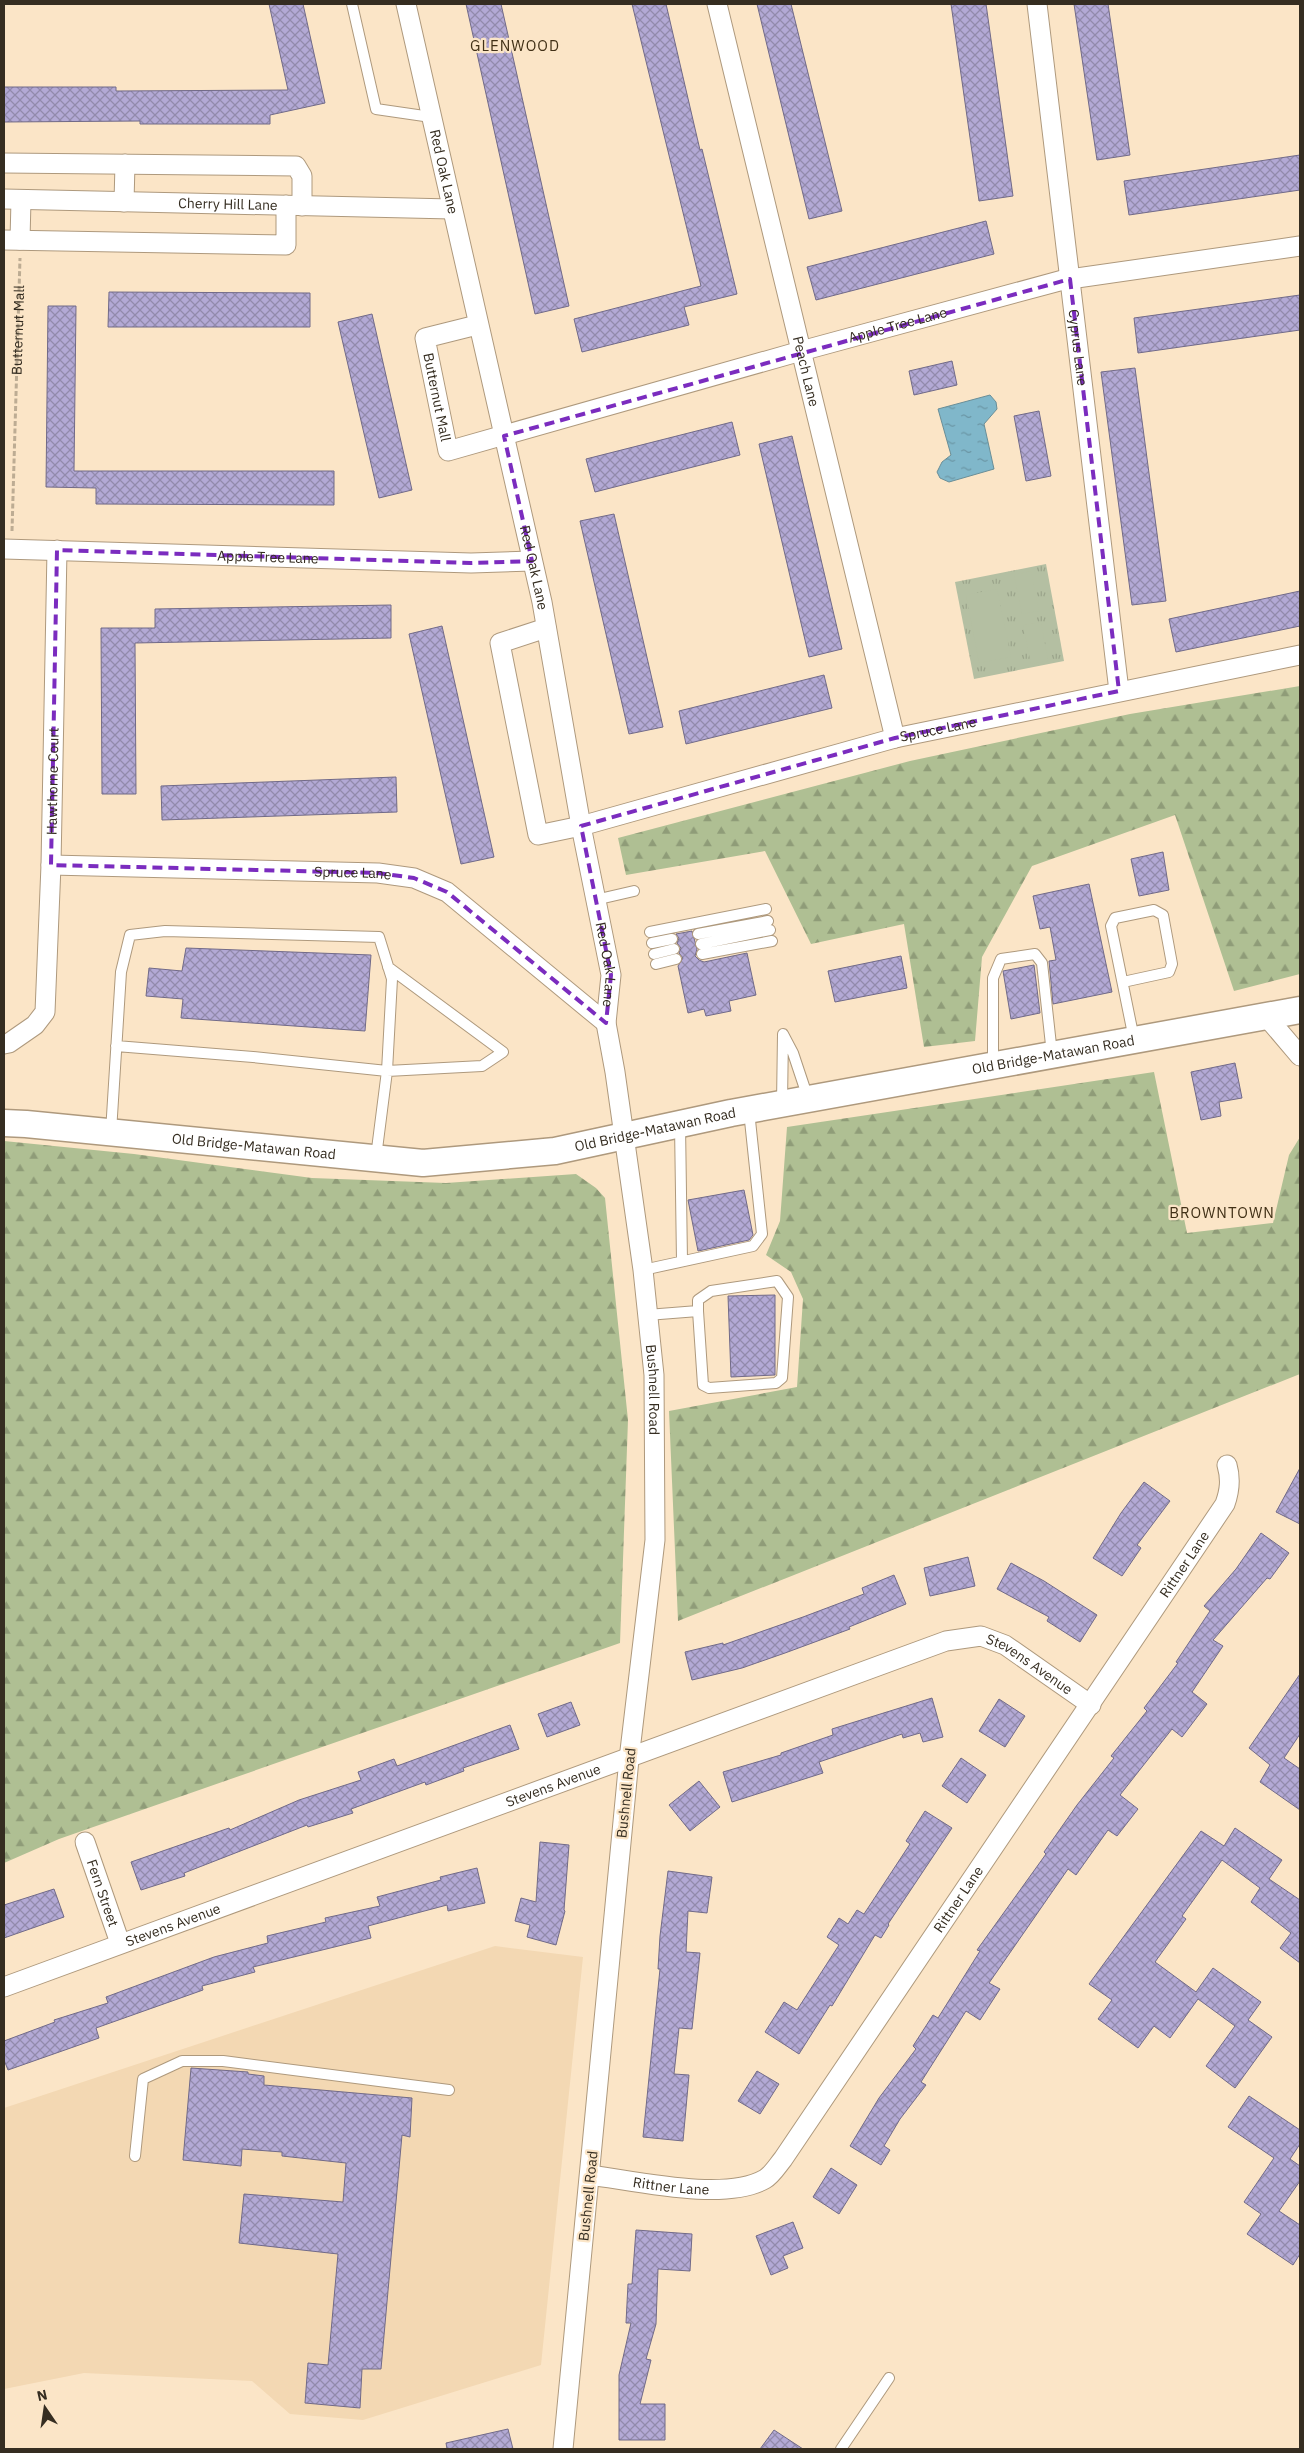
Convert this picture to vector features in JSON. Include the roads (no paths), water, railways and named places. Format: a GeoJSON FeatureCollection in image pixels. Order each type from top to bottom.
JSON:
{"type":"FeatureCollection","features":[{"type":"Feature","properties":{"kind":"main road","name":"Old Bridge-Matawan Road"},"geometry":{"type":"LineString","coordinates":[[4,1123],[304,1153],[376,1157],[423,1163],[555,1151],[749,1110],[1300,1010]]}},
{"type":"Feature","properties":{"kind":"street","name":"Red Oak Lane"},"geometry":{"type":"LineString","coordinates":[[406,4],[546,628],[610,975],[606,1023],[624,1137]]}},
{"type":"Feature","properties":{"kind":"street","name":"Peach Lane"},"geometry":{"type":"LineString","coordinates":[[717,4],[895,738]]}},
{"type":"Feature","properties":{"kind":"street","name":"Cyprus Lane"},"geometry":{"type":"LineString","coordinates":[[1037,4],[1120,691]]}},
{"type":"Feature","properties":{"kind":"street"},"geometry":{"type":"LineString","coordinates":[[4,163],[296,166],[302,176],[286,246],[12,240],[13,200]]}},
{"type":"Feature","properties":{"kind":"street"},"geometry":{"type":"LineString","coordinates":[[124,164],[124,202]]}},
{"type":"Feature","properties":{"kind":"street","name":"Cherry Hill Lane"},"geometry":{"type":"LineString","coordinates":[[13,200],[452,209]]}},
{"type":"Feature","properties":{"kind":"street","name":"Apple Tree Lane"},"geometry":{"type":"LineString","coordinates":[[504,436],[801,350],[1070,278],[1300,246]]}},
{"type":"Feature","properties":{"kind":"street","name":"Butternut Mall"},"geometry":{"type":"LineString","coordinates":[[477,325],[425,338],[448,451],[504,436]]}},
{"type":"Feature","properties":{"kind":"street","name":"Apple Tree Lane"},"geometry":{"type":"LineString","coordinates":[[8,549],[471,563],[532,561]]}},
{"type":"Feature","properties":{"kind":"street","name":"Hawthorne Court"},"geometry":{"type":"LineString","coordinates":[[4,1044],[9,1043],[35,1026],[46,1012],[52,865],[57,550]]}},
{"type":"Feature","properties":{"kind":"street","name":"Spruce Lane"},"geometry":{"type":"LineString","coordinates":[[546,628],[500,642],[538,836],[581,826],[895,738],[1300,655]]}},
{"type":"Feature","properties":{"kind":"street","name":"Spruce Lane"},"geometry":{"type":"LineString","coordinates":[[52,865],[378,873],[414,878],[447,892],[606,1023]]}},
{"type":"Feature","properties":{"kind":"street"},"geometry":{"type":"LineString","coordinates":[[1266,1016],[1300,1056]]}},
{"type":"Feature","properties":{"kind":"street","name":"Bushnell Road"},"geometry":{"type":"LineString","coordinates":[[563,2449],[629,1759],[655,1540],[654,1375],[643,1270],[624,1137]]}},
{"type":"Feature","properties":{"kind":"street","name":"Rittner Lane"},"geometry":{"type":"LineString","coordinates":[[590,2176],[707,2190],[740,2189],[766,2179],[783,2159],[1225,1504],[1230,1492],[1228,1464]]}},
{"type":"Feature","properties":{"kind":"street","name":"Stevens Avenue"},"geometry":{"type":"LineString","coordinates":[[4,1987],[120,1943],[629,1759],[946,1640],[981,1636],[1006,1645],[1091,1705]]}},
{"type":"Feature","properties":{"kind":"street","name":"Fern Street"},"geometry":{"type":"LineString","coordinates":[[85,1842],[120,1943]]}},
{"type":"Feature","properties":{"kind":"lane"},"geometry":{"type":"LineString","coordinates":[[352,4],[376,109],[431,116]]}},
{"type":"Feature","properties":{"kind":"lane"},"geometry":{"type":"LineString","coordinates":[[595,900],[634,891]]}},
{"type":"Feature","properties":{"kind":"lane"},"geometry":{"type":"LineString","coordinates":[[650,932],[766,909]]}},
{"type":"Feature","properties":{"kind":"lane"},"geometry":{"type":"LineString","coordinates":[[1122,982],[1169,972],[1172,964],[1163,915],[1154,910],[1115,918],[1111,926],[1122,982],[1134,1039]]}},
{"type":"Feature","properties":{"kind":"lane"},"geometry":{"type":"LineString","coordinates":[[769,925],[700,944],[772,941]]}},
{"type":"Feature","properties":{"kind":"lane"},"geometry":{"type":"LineString","coordinates":[[111,1133],[121,972],[130,935],[165,930],[379,937],[392,979],[387,1072],[376,1157]]}},
{"type":"Feature","properties":{"kind":"lane"},"geometry":{"type":"LineString","coordinates":[[654,954],[674,949],[654,954]]}},
{"type":"Feature","properties":{"kind":"lane"},"geometry":{"type":"LineString","coordinates":[[993,1065],[993,978],[1001,959],[1035,954],[1042,963],[1052,1054]]}},
{"type":"Feature","properties":{"kind":"lane"},"geometry":{"type":"LineString","coordinates":[[116,1046],[252,1057],[387,1072],[482,1066],[503,1052],[388,967]]}},
{"type":"Feature","properties":{"kind":"lane"},"geometry":{"type":"LineString","coordinates":[[782,1104],[782,1034],[793,1053],[808,1099]]}},
{"type":"Feature","properties":{"kind":"lane"},"geometry":{"type":"LineString","coordinates":[[643,1270],[753,1246],[762,1234],[749,1110]]}},
{"type":"Feature","properties":{"kind":"lane"},"geometry":{"type":"LineString","coordinates":[[680,1124],[682,1262]]}},
{"type":"Feature","properties":{"kind":"lane"},"geometry":{"type":"LineString","coordinates":[[776,1281],[788,1297],[782,1378],[776,1383],[709,1388],[703,1385],[698,1311],[698,1300],[711,1291],[776,1281]]}},
{"type":"Feature","properties":{"kind":"lane"},"geometry":{"type":"LineString","coordinates":[[647,1315],[698,1311]]}},
{"type":"Feature","properties":{"kind":"lane"},"geometry":{"type":"LineString","coordinates":[[135,2156],[143,2079],[182,2061],[223,2061],[450,2090]]}},
{"type":"Feature","properties":{"kind":"lane"},"geometry":{"type":"LineString","coordinates":[[841,2449],[889,2378]]}},
{"type":"Feature","properties":{"kind":"water"},"geometry":{"type":"Polygon","coordinates":[[[990,395],[996,402],[997,409],[984,424],[994,469],[949,482],[940,478],[937,472],[942,462],[951,455],[938,409],[990,395]]]}},
{"type":"Feature","properties":{"kind":"district","name":"GLENWOOD"},"geometry":{"type":"Point","coordinates":[515,46]}},
{"type":"Feature","properties":{"kind":"district","name":"BROWNTOWN"},"geometry":{"type":"Point","coordinates":[1222,1213]}}]}
